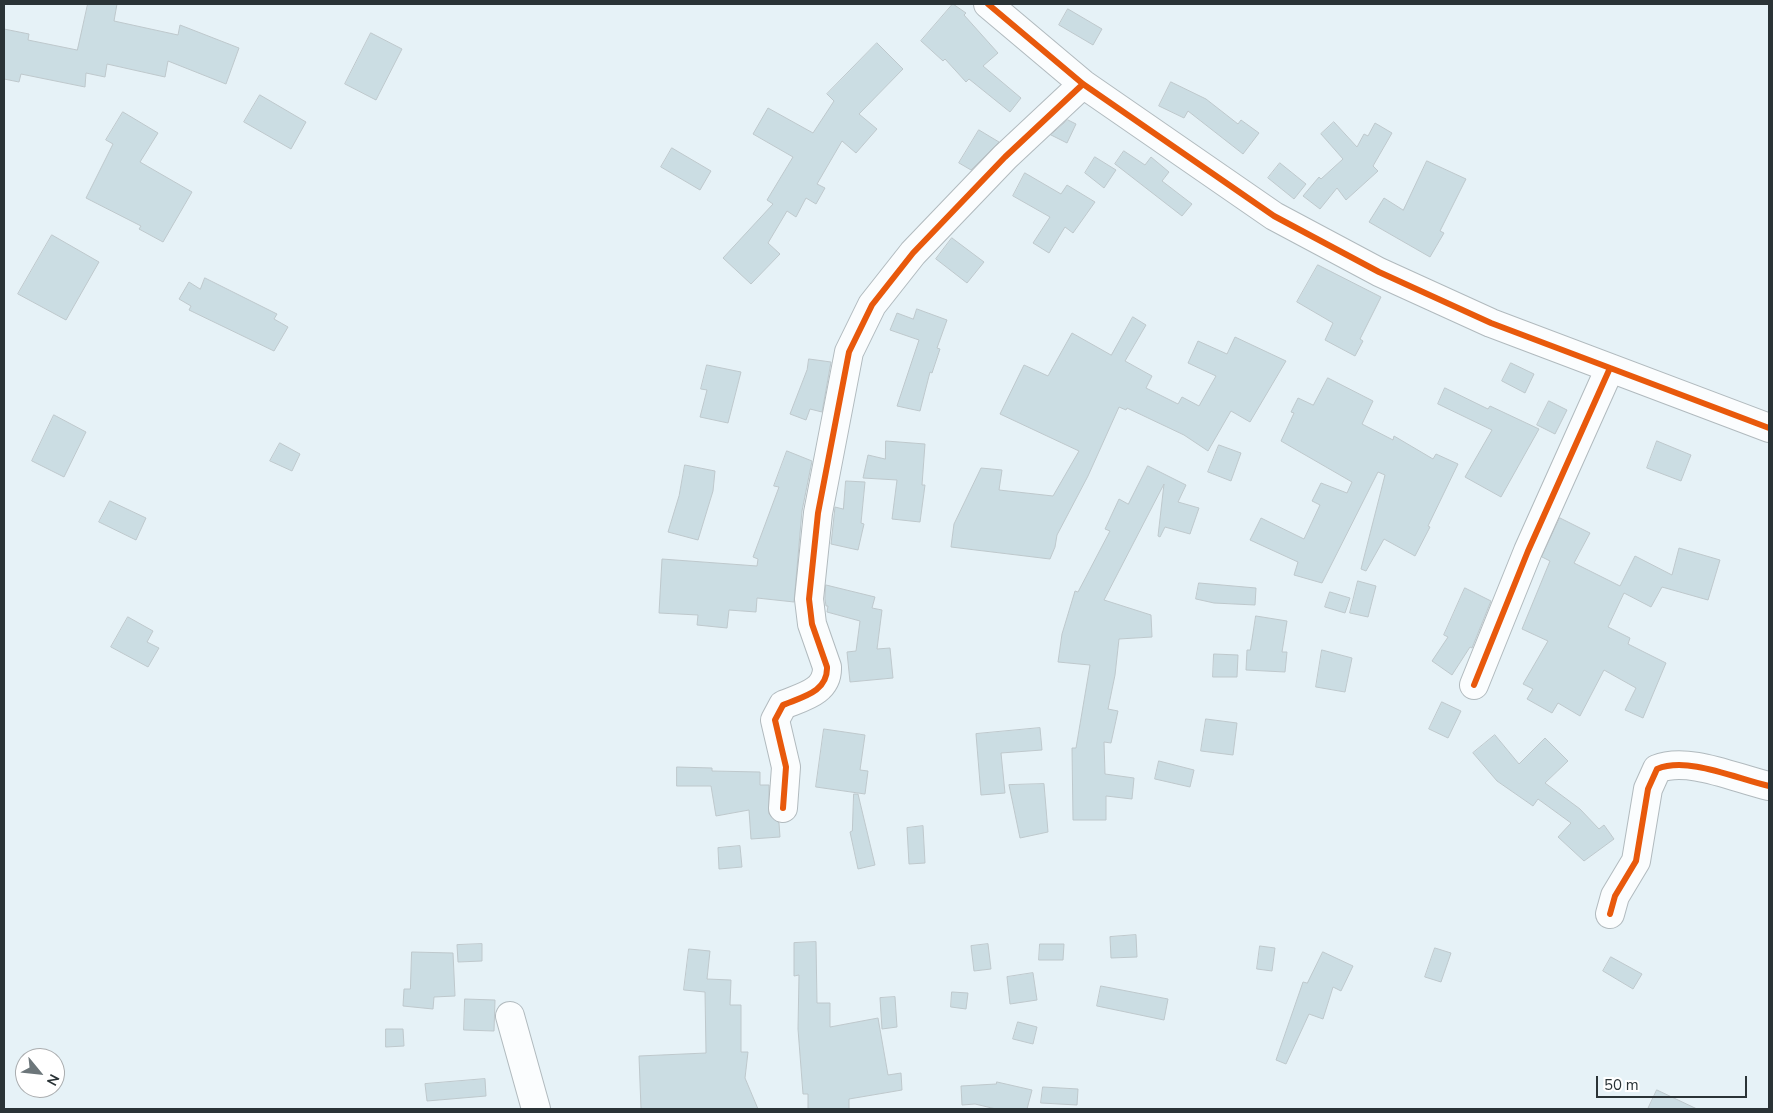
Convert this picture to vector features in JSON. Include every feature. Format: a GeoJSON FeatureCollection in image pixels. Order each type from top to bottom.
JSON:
{"type":"FeatureCollection","features":[{"type":"Feature","properties":{"kind":"street"},"geometry":{"type":"LineString","coordinates":[[988,4],[1083,84],[1274,216],[1379,272],[1491,323],[1769,428]]}},
{"type":"Feature","properties":{"kind":"street"},"geometry":{"type":"LineString","coordinates":[[783,808],[786,767],[775,720],[783,704],[810,694],[825,683],[827,675],[827,667],[812,624],[809,599],[818,513],[849,352],[872,305],[913,253],[1005,157],[1083,84]]}},
{"type":"Feature","properties":{"kind":"street"},"geometry":{"type":"LineString","coordinates":[[1474,685],[1528,551],[1610,368]]}},
{"type":"Feature","properties":{"kind":"street"},"geometry":{"type":"LineString","coordinates":[[1610,914],[1615,896],[1636,861],[1648,789],[1657,769],[1670,764],[1687,766],[1769,786]]}},
{"type":"Feature","properties":{"kind":"street"},"geometry":{"type":"LineString","coordinates":[[510,1016],[536,1109]]}},
{"type":"Feature","properties":{"kind":"building"},"geometry":{"type":"Polygon","coordinates":[[[88,4],[117,4],[114,21],[178,35],[180,25],[239,48],[226,84],[168,61],[165,77],[107,64],[105,77],[86,73],[85,87],[21,74],[19,82],[4,79],[4,29],[29,34],[28,40],[77,50],[88,4]]]}},
{"type":"Feature","properties":{"kind":"building"},"geometry":{"type":"Polygon","coordinates":[[[953,4],[966,13],[964,15],[998,53],[983,66],[1021,98],[1010,112],[969,79],[966,82],[945,59],[943,61],[921,41],[953,4]]]}},
{"type":"Feature","properties":{"kind":"building"},"geometry":{"type":"Polygon","coordinates":[[[1068,9],[1102,29],[1093,45],[1059,25],[1068,9]]]}},
{"type":"Feature","properties":{"kind":"building"},"geometry":{"type":"Polygon","coordinates":[[[371,33],[402,49],[376,100],[345,84],[371,33]]]}},
{"type":"Feature","properties":{"kind":"building"},"geometry":{"type":"Polygon","coordinates":[[[877,43],[903,69],[859,114],[877,129],[856,153],[842,141],[817,184],[825,188],[816,204],[806,198],[796,217],[787,211],[768,243],[780,254],[751,284],[723,258],[773,204],[767,200],[793,157],[753,134],[768,108],[813,133],[834,101],[827,94],[877,43]]]}},
{"type":"Feature","properties":{"kind":"building"},"geometry":{"type":"Polygon","coordinates":[[[1171,82],[1206,99],[1238,124],[1241,120],[1259,133],[1243,154],[1188,111],[1184,118],[1159,106],[1171,82]]]}},
{"type":"Feature","properties":{"kind":"building"},"geometry":{"type":"Polygon","coordinates":[[[260,95],[306,122],[291,149],[244,122],[260,95]]]}},
{"type":"Feature","properties":{"kind":"building"},"geometry":{"type":"Polygon","coordinates":[[[123,112],[158,133],[140,162],[192,192],[163,242],[139,229],[141,226],[86,198],[113,144],[106,140],[123,112]]]}},
{"type":"Feature","properties":{"kind":"building"},"geometry":{"type":"Polygon","coordinates":[[[1068,120],[1076,124],[1067,143],[1051,135],[1068,120]]]}},
{"type":"Feature","properties":{"kind":"building"},"geometry":{"type":"Polygon","coordinates":[[[1334,122],[1357,147],[1364,134],[1368,136],[1375,123],[1392,133],[1373,166],[1378,171],[1346,200],[1337,188],[1320,209],[1303,196],[1319,177],[1321,179],[1343,159],[1321,134],[1334,122]]]}},
{"type":"Feature","properties":{"kind":"building"},"geometry":{"type":"Polygon","coordinates":[[[979,130],[999,142],[971,170],[959,163],[979,130]]]}},
{"type":"Feature","properties":{"kind":"building"},"geometry":{"type":"Polygon","coordinates":[[[672,148],[711,171],[700,190],[661,167],[672,148]]]}},
{"type":"Feature","properties":{"kind":"building"},"geometry":{"type":"Polygon","coordinates":[[[1124,151],[1145,165],[1151,157],[1169,172],[1162,181],[1192,204],[1182,216],[1115,164],[1124,151]]]}},
{"type":"Feature","properties":{"kind":"building"},"geometry":{"type":"Polygon","coordinates":[[[1095,157],[1116,170],[1104,188],[1085,173],[1095,157]]]}},
{"type":"Feature","properties":{"kind":"building"},"geometry":{"type":"Polygon","coordinates":[[[1427,161],[1466,179],[1440,231],[1444,233],[1430,257],[1369,222],[1384,198],[1403,210],[1427,161]]]}},
{"type":"Feature","properties":{"kind":"building"},"geometry":{"type":"Polygon","coordinates":[[[1280,163],[1306,184],[1294,199],[1268,178],[1280,163]]]}},
{"type":"Feature","properties":{"kind":"building"},"geometry":{"type":"Polygon","coordinates":[[[1025,173],[1061,194],[1067,185],[1095,202],[1073,233],[1065,227],[1049,253],[1033,243],[1050,217],[1013,196],[1025,173]]]}},
{"type":"Feature","properties":{"kind":"building"},"geometry":{"type":"Polygon","coordinates":[[[52,235],[99,262],[66,320],[18,294],[52,235]]]}},
{"type":"Feature","properties":{"kind":"building"},"geometry":{"type":"Polygon","coordinates":[[[952,238],[984,262],[967,283],[936,259],[952,238]]]}},
{"type":"Feature","properties":{"kind":"building"},"geometry":{"type":"Polygon","coordinates":[[[1318,265],[1381,297],[1360,339],[1363,341],[1355,356],[1325,340],[1333,323],[1297,302],[1318,265]]]}},
{"type":"Feature","properties":{"kind":"building"},"geometry":{"type":"Polygon","coordinates":[[[205,278],[277,314],[274,319],[288,327],[274,351],[189,310],[191,306],[179,299],[189,282],[200,289],[205,278]]]}},
{"type":"Feature","properties":{"kind":"building"},"geometry":{"type":"Polygon","coordinates":[[[917,309],[947,320],[937,348],[940,349],[932,373],[930,372],[920,411],[897,406],[919,340],[890,330],[897,313],[913,319],[917,309]]]}},
{"type":"Feature","properties":{"kind":"building"},"geometry":{"type":"Polygon","coordinates":[[[1133,317],[1146,325],[1125,361],[1152,376],[1146,388],[1178,404],[1182,397],[1199,406],[1216,376],[1188,363],[1198,341],[1227,354],[1235,337],[1286,361],[1250,422],[1231,411],[1208,451],[1184,435],[1127,408],[1126,410],[1119,407],[1088,476],[1057,535],[1050,559],[951,547],[954,524],[981,468],[1002,470],[999,490],[1053,496],[1079,451],[1000,414],[1024,365],[1048,376],[1072,333],[1111,355],[1133,317]]]}},
{"type":"Feature","properties":{"kind":"building"},"geometry":{"type":"Polygon","coordinates":[[[809,359],[831,362],[822,412],[810,409],[806,420],[790,414],[807,370],[809,359]]]}},
{"type":"Feature","properties":{"kind":"building"},"geometry":{"type":"Polygon","coordinates":[[[1511,363],[1534,374],[1525,393],[1502,381],[1511,363]]]}},
{"type":"Feature","properties":{"kind":"building"},"geometry":{"type":"Polygon","coordinates":[[[707,365],[741,372],[728,423],[700,417],[707,390],[701,389],[707,365]]]}},
{"type":"Feature","properties":{"kind":"building"},"geometry":{"type":"Polygon","coordinates":[[[1328,378],[1373,401],[1362,424],[1393,440],[1394,436],[1433,459],[1436,454],[1458,464],[1415,556],[1384,539],[1366,571],[1361,569],[1385,475],[1378,472],[1322,583],[1294,575],[1298,562],[1250,540],[1261,518],[1304,539],[1320,505],[1312,501],[1321,483],[1347,493],[1352,482],[1281,441],[1294,413],[1291,412],[1298,398],[1313,405],[1328,378]]]}},
{"type":"Feature","properties":{"kind":"building"},"geometry":{"type":"Polygon","coordinates":[[[1445,388],[1488,409],[1490,406],[1539,429],[1501,497],[1465,477],[1492,430],[1438,404],[1445,388]]]}},
{"type":"Feature","properties":{"kind":"building"},"geometry":{"type":"Polygon","coordinates":[[[1549,401],[1567,410],[1555,434],[1537,425],[1549,401]]]}},
{"type":"Feature","properties":{"kind":"building"},"geometry":{"type":"Polygon","coordinates":[[[54,415],[86,432],[64,477],[32,461],[54,415]]]}},
{"type":"Feature","properties":{"kind":"building"},"geometry":{"type":"Polygon","coordinates":[[[886,441],[925,444],[922,485],[925,485],[920,522],[892,519],[897,480],[863,478],[868,455],[885,459],[886,441]]]}},
{"type":"Feature","properties":{"kind":"building"},"geometry":{"type":"Polygon","coordinates":[[[1657,441],[1691,455],[1681,481],[1647,468],[1657,441]]]}},
{"type":"Feature","properties":{"kind":"building"},"geometry":{"type":"Polygon","coordinates":[[[280,443],[300,454],[292,471],[270,461],[280,443]]]}},
{"type":"Feature","properties":{"kind":"building"},"geometry":{"type":"Polygon","coordinates":[[[1219,445],[1241,453],[1231,481],[1208,472],[1219,445]]]}},
{"type":"Feature","properties":{"kind":"building"},"geometry":{"type":"Polygon","coordinates":[[[787,451],[812,461],[802,511],[794,602],[757,598],[756,612],[729,610],[727,628],[697,625],[698,615],[659,613],[662,559],[757,566],[758,559],[753,557],[779,487],[774,486],[787,451]]]}},
{"type":"Feature","properties":{"kind":"building"},"geometry":{"type":"Polygon","coordinates":[[[685,465],[715,471],[713,491],[698,540],[668,532],[679,496],[685,465]]]}},
{"type":"Feature","properties":{"kind":"building"},"geometry":{"type":"Polygon","coordinates":[[[1148,466],[1186,485],[1178,502],[1199,508],[1190,534],[1165,527],[1160,537],[1158,536],[1164,484],[1104,600],[1151,615],[1152,637],[1119,639],[1115,675],[1108,709],[1118,711],[1111,743],[1104,742],[1105,774],[1134,778],[1132,799],[1106,796],[1106,820],[1073,820],[1072,748],[1076,748],[1090,665],[1058,662],[1062,634],[1075,591],[1078,592],[1110,531],[1105,529],[1119,499],[1128,504],[1148,466]]]}},
{"type":"Feature","properties":{"kind":"building"},"geometry":{"type":"Polygon","coordinates":[[[846,481],[865,482],[861,523],[864,524],[858,550],[831,544],[835,507],[843,509],[846,481]]]}},
{"type":"Feature","properties":{"kind":"building"},"geometry":{"type":"Polygon","coordinates":[[[110,501],[146,518],[136,540],[99,522],[110,501]]]}},
{"type":"Feature","properties":{"kind":"building"},"geometry":{"type":"Polygon","coordinates":[[[1560,518],[1590,533],[1574,563],[1620,586],[1635,556],[1672,575],[1679,548],[1720,560],[1708,600],[1662,587],[1651,607],[1624,593],[1608,627],[1630,638],[1628,644],[1666,663],[1643,718],[1625,710],[1636,688],[1604,670],[1580,716],[1558,703],[1552,713],[1527,699],[1533,689],[1523,684],[1548,641],[1522,629],[1550,561],[1542,557],[1560,518]]]}},
{"type":"Feature","properties":{"kind":"building"},"geometry":{"type":"Polygon","coordinates":[[[1358,581],[1376,586],[1368,617],[1350,613],[1358,581]]]}},
{"type":"Feature","properties":{"kind":"building"},"geometry":{"type":"Polygon","coordinates":[[[1199,583],[1256,588],[1255,605],[1214,603],[1196,599],[1199,583]]]}},
{"type":"Feature","properties":{"kind":"building"},"geometry":{"type":"Polygon","coordinates":[[[826,585],[875,597],[872,608],[882,610],[877,649],[890,648],[893,678],[850,682],[847,652],[856,651],[860,621],[827,612],[828,606],[826,606],[825,599],[826,585]]]}},
{"type":"Feature","properties":{"kind":"building"},"geometry":{"type":"Polygon","coordinates":[[[1465,588],[1491,601],[1472,648],[1470,647],[1452,675],[1432,661],[1448,637],[1444,635],[1465,588]]]}},
{"type":"Feature","properties":{"kind":"building"},"geometry":{"type":"Polygon","coordinates":[[[1330,592],[1350,598],[1345,613],[1325,607],[1330,592]]]}},
{"type":"Feature","properties":{"kind":"building"},"geometry":{"type":"Polygon","coordinates":[[[1256,616],[1287,621],[1282,652],[1287,652],[1285,672],[1246,670],[1247,650],[1250,650],[1256,616]]]}},
{"type":"Feature","properties":{"kind":"building"},"geometry":{"type":"Polygon","coordinates":[[[128,617],[153,631],[147,642],[159,648],[148,667],[111,647],[128,617]]]}},
{"type":"Feature","properties":{"kind":"building"},"geometry":{"type":"Polygon","coordinates":[[[1322,650],[1352,658],[1345,692],[1316,687],[1322,650]]]}},
{"type":"Feature","properties":{"kind":"building"},"geometry":{"type":"Polygon","coordinates":[[[1214,654],[1238,655],[1237,677],[1213,677],[1214,654]]]}},
{"type":"Feature","properties":{"kind":"building"},"geometry":{"type":"Polygon","coordinates":[[[1442,702],[1461,711],[1448,738],[1429,729],[1442,702]]]}},
{"type":"Feature","properties":{"kind":"building"},"geometry":{"type":"Polygon","coordinates":[[[1206,719],[1237,723],[1233,755],[1201,751],[1206,719]]]}},
{"type":"Feature","properties":{"kind":"building"},"geometry":{"type":"Polygon","coordinates":[[[1040,728],[1042,750],[1001,753],[1005,793],[981,795],[976,734],[1040,728]]]}},
{"type":"Feature","properties":{"kind":"building"},"geometry":{"type":"Polygon","coordinates":[[[824,729],[865,735],[860,770],[868,771],[865,794],[816,787],[824,729]]]}},
{"type":"Feature","properties":{"kind":"building"},"geometry":{"type":"Polygon","coordinates":[[[1495,735],[1519,764],[1545,738],[1568,761],[1545,783],[1580,809],[1599,829],[1604,825],[1614,839],[1584,861],[1558,837],[1571,823],[1538,799],[1533,806],[1497,781],[1473,753],[1495,735]]]}},
{"type":"Feature","properties":{"kind":"building"},"geometry":{"type":"Polygon","coordinates":[[[1159,761],[1194,770],[1190,787],[1155,779],[1159,761]]]}},
{"type":"Feature","properties":{"kind":"building"},"geometry":{"type":"Polygon","coordinates":[[[677,767],[712,768],[712,771],[760,772],[760,785],[769,785],[769,814],[779,823],[780,837],[751,839],[749,810],[716,816],[711,786],[677,786],[677,767]]]}},
{"type":"Feature","properties":{"kind":"building"},"geometry":{"type":"Polygon","coordinates":[[[1044,784],[1048,832],[1020,838],[1009,785],[1044,784]]]}},
{"type":"Feature","properties":{"kind":"building"},"geometry":{"type":"Polygon","coordinates":[[[854,794],[858,794],[875,865],[858,869],[850,832],[852,831],[854,794]]]}},
{"type":"Feature","properties":{"kind":"building"},"geometry":{"type":"Polygon","coordinates":[[[923,826],[925,863],[909,864],[907,828],[923,826]]]}},
{"type":"Feature","properties":{"kind":"building"},"geometry":{"type":"Polygon","coordinates":[[[740,846],[742,867],[719,869],[718,848],[740,846]]]}},
{"type":"Feature","properties":{"kind":"building"},"geometry":{"type":"Polygon","coordinates":[[[1136,935],[1137,957],[1111,958],[1110,937],[1136,935]]]}},
{"type":"Feature","properties":{"kind":"building"},"geometry":{"type":"Polygon","coordinates":[[[816,942],[817,1003],[830,1003],[830,1027],[878,1018],[888,1075],[901,1073],[902,1090],[849,1099],[849,1109],[808,1109],[808,1094],[803,1094],[798,1029],[799,975],[794,976],[794,943],[816,942]]]}},
{"type":"Feature","properties":{"kind":"building"},"geometry":{"type":"Polygon","coordinates":[[[482,944],[482,961],[458,962],[457,945],[482,944]]]}},
{"type":"Feature","properties":{"kind":"building"},"geometry":{"type":"Polygon","coordinates":[[[988,944],[991,969],[974,971],[971,946],[988,944]]]}},
{"type":"Feature","properties":{"kind":"building"},"geometry":{"type":"Polygon","coordinates":[[[1040,944],[1064,944],[1063,960],[1039,960],[1040,944]]]}},
{"type":"Feature","properties":{"kind":"building"},"geometry":{"type":"Polygon","coordinates":[[[1260,946],[1275,948],[1272,971],[1257,969],[1260,946]]]}},
{"type":"Feature","properties":{"kind":"building"},"geometry":{"type":"Polygon","coordinates":[[[1435,948],[1451,953],[1441,982],[1425,977],[1435,948]]]}},
{"type":"Feature","properties":{"kind":"building"},"geometry":{"type":"Polygon","coordinates":[[[689,949],[710,951],[707,979],[731,980],[730,1005],[741,1005],[741,1052],[748,1052],[745,1078],[758,1109],[641,1109],[639,1056],[706,1053],[705,992],[684,990],[689,949]]]}},
{"type":"Feature","properties":{"kind":"building"},"geometry":{"type":"Polygon","coordinates":[[[412,952],[453,953],[455,996],[434,997],[433,1009],[403,1006],[404,989],[410,989],[412,952]]]}},
{"type":"Feature","properties":{"kind":"building"},"geometry":{"type":"Polygon","coordinates":[[[1323,952],[1353,966],[1341,991],[1333,987],[1323,1019],[1309,1014],[1286,1064],[1276,1060],[1303,982],[1307,983],[1323,952]]]}},
{"type":"Feature","properties":{"kind":"building"},"geometry":{"type":"Polygon","coordinates":[[[1611,957],[1642,974],[1633,989],[1603,971],[1611,957]]]}},
{"type":"Feature","properties":{"kind":"building"},"geometry":{"type":"Polygon","coordinates":[[[1033,973],[1037,1000],[1010,1004],[1007,977],[1033,973]]]}},
{"type":"Feature","properties":{"kind":"building"},"geometry":{"type":"Polygon","coordinates":[[[1101,986],[1168,999],[1164,1020],[1097,1006],[1101,986]]]}},
{"type":"Feature","properties":{"kind":"building"},"geometry":{"type":"Polygon","coordinates":[[[952,992],[968,993],[966,1009],[951,1007],[952,992]]]}},
{"type":"Feature","properties":{"kind":"building"},"geometry":{"type":"Polygon","coordinates":[[[895,997],[897,1027],[882,1029],[880,998],[895,997]]]}},
{"type":"Feature","properties":{"kind":"building"},"geometry":{"type":"Polygon","coordinates":[[[465,999],[495,1000],[494,1031],[464,1030],[465,999]]]}},
{"type":"Feature","properties":{"kind":"building"},"geometry":{"type":"Polygon","coordinates":[[[1018,1022],[1037,1027],[1033,1044],[1013,1039],[1018,1022]]]}},
{"type":"Feature","properties":{"kind":"building"},"geometry":{"type":"Polygon","coordinates":[[[386,1029],[403,1029],[404,1046],[386,1047],[386,1029]]]}},
{"type":"Feature","properties":{"kind":"building"},"geometry":{"type":"Polygon","coordinates":[[[485,1079],[486,1096],[427,1101],[425,1084],[485,1079]]]}},
{"type":"Feature","properties":{"kind":"building"},"geometry":{"type":"Polygon","coordinates":[[[997,1082],[1032,1090],[1027,1109],[996,1109],[975,1104],[962,1105],[961,1086],[996,1084],[997,1082]]]}},
{"type":"Feature","properties":{"kind":"building"},"geometry":{"type":"Polygon","coordinates":[[[1043,1087],[1078,1089],[1077,1105],[1041,1103],[1043,1087]]]}},
{"type":"Feature","properties":{"kind":"building"},"geometry":{"type":"Polygon","coordinates":[[[1657,1090],[1697,1109],[1648,1109],[1657,1090]]]}},
{"type":"Feature","properties":{"kind":"cycle path"},"geometry":{"type":"LineString","coordinates":[[988,4],[1083,84],[1274,216],[1379,272],[1491,323],[1769,428]]}},
{"type":"Feature","properties":{"kind":"cycle path"},"geometry":{"type":"LineString","coordinates":[[783,808],[786,767],[775,720],[783,705],[806,696],[819,688],[826,675],[827,667],[812,624],[809,599],[818,513],[849,352],[872,305],[913,253],[1005,157],[1083,84]]}},
{"type":"Feature","properties":{"kind":"cycle path"},"geometry":{"type":"LineString","coordinates":[[1474,685],[1528,551],[1610,368]]}},
{"type":"Feature","properties":{"kind":"cycle path"},"geometry":{"type":"LineString","coordinates":[[1610,914],[1615,896],[1636,861],[1648,789],[1657,769],[1683,765],[1698,767],[1769,786]]}}]}
